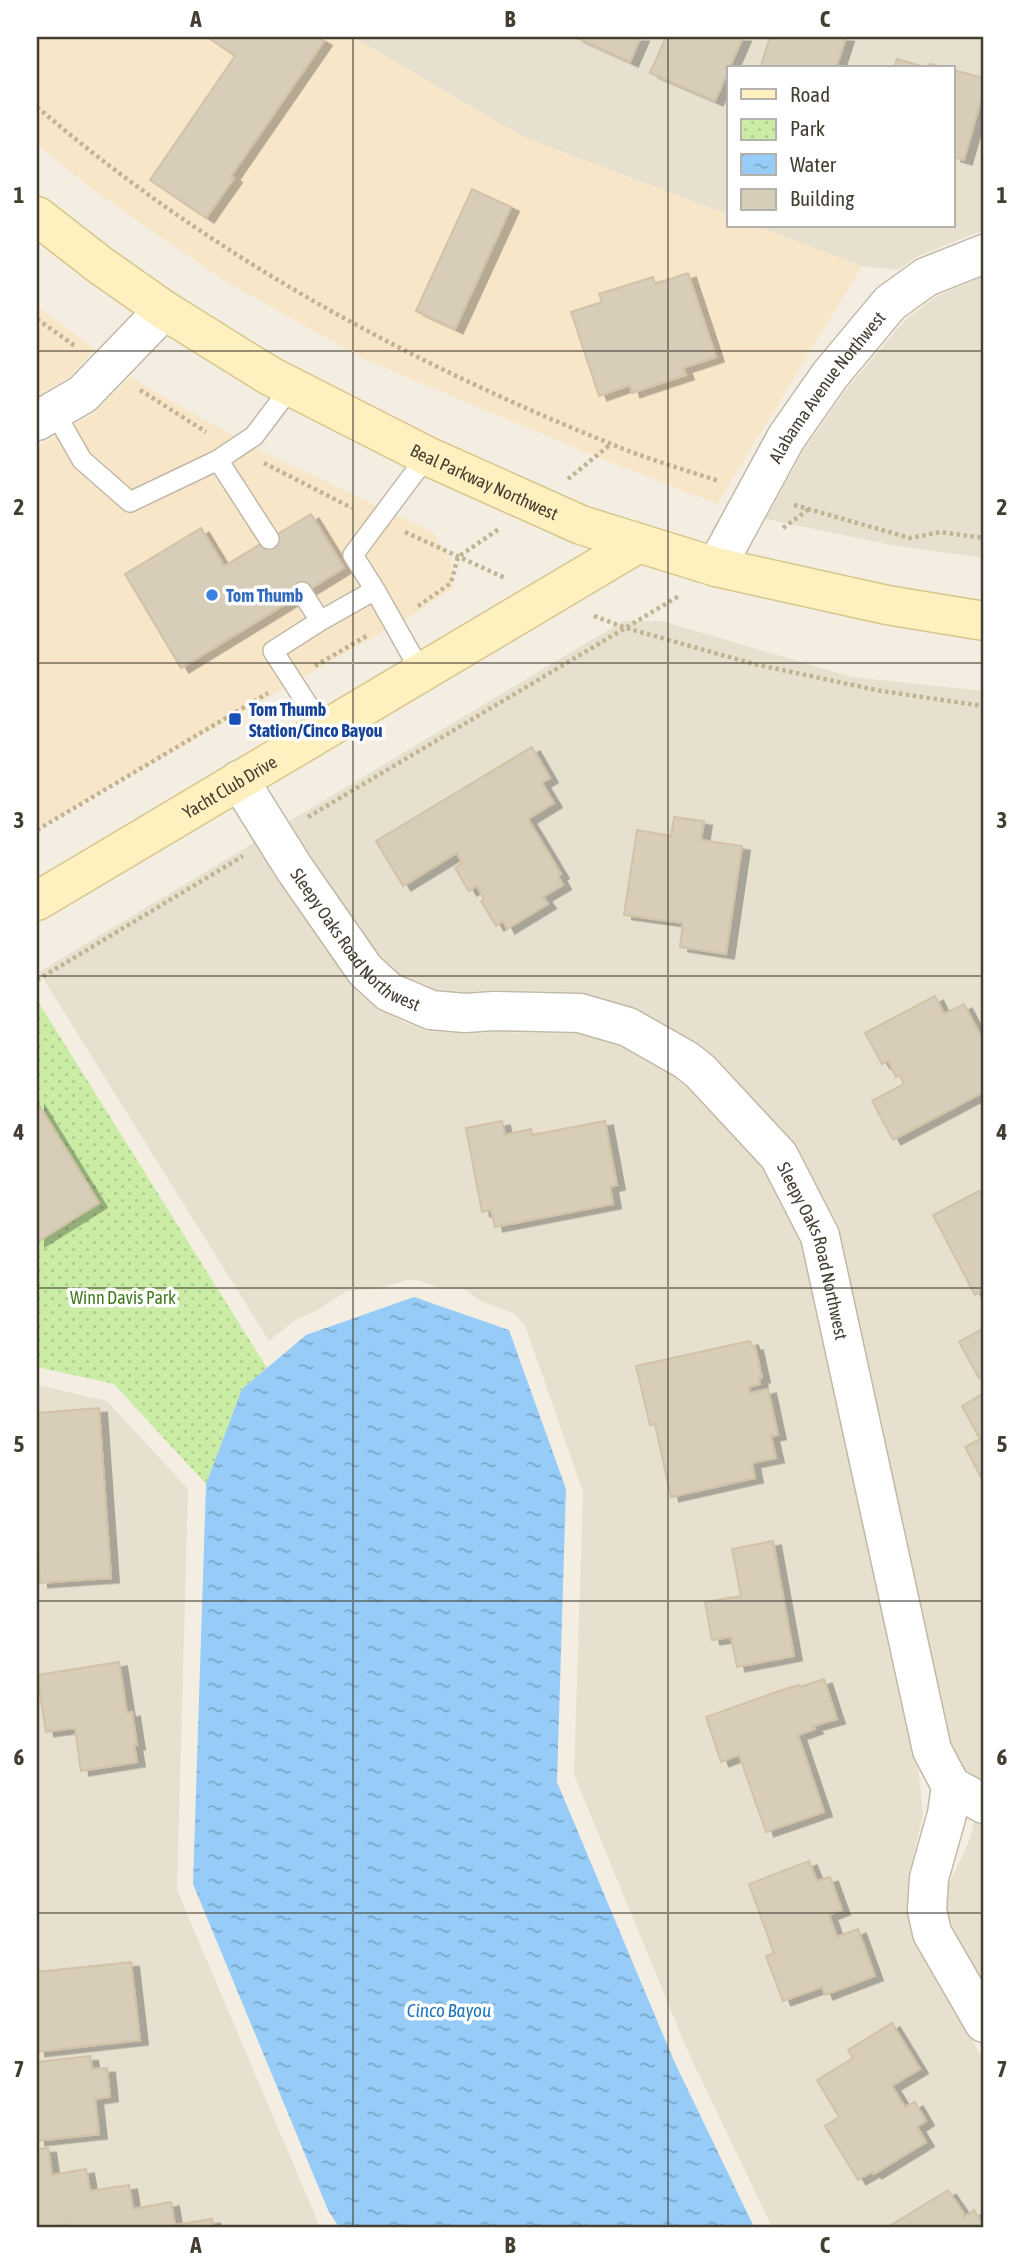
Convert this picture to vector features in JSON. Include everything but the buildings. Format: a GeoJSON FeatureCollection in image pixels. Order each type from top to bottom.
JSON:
{"type":"FeatureCollection","features":[{"type":"Feature","properties":{"kind":"main road","name":"Beal Parkway Northwest"},"geometry":{"type":"LineString","coordinates":[[37,216],[164,310],[291,387],[427,456],[581,525],[721,568],[887,605],[984,621]]}},
{"type":"Feature","properties":{"kind":"main road","name":"Yacht Club Drive"},"geometry":{"type":"LineString","coordinates":[[37,901],[639,543]]}},
{"type":"Feature","properties":{"kind":"street","name":"Alabama Avenue Northwest"},"geometry":{"type":"LineString","coordinates":[[721,568],[755,494],[786,438],[830,375],[890,303],[926,277],[984,254]]}},
{"type":"Feature","properties":{"kind":"street"},"geometry":{"type":"LineString","coordinates":[[45,416],[83,394],[164,310]]}},
{"type":"Feature","properties":{"kind":"street","name":"Sleepy Oaks Road Northwest"},"geometry":{"type":"LineString","coordinates":[[239,780],[365,970],[389,992],[430,1010],[465,1013],[580,1013],[628,1027],[700,1071],[779,1156],[820,1236],[932,1750],[968,1795],[947,1814],[929,1878],[926,1910],[932,1933],[984,2023]]}},
{"type":"Feature","properties":{"kind":"lane"},"geometry":{"type":"LineString","coordinates":[[45,416],[82,460],[130,502],[218,460],[254,436],[291,387]]}},
{"type":"Feature","properties":{"kind":"lane"},"geometry":{"type":"LineString","coordinates":[[421,672],[353,555],[427,456]]}},
{"type":"Feature","properties":{"kind":"lane"},"geometry":{"type":"LineString","coordinates":[[218,460],[269,539]]}},
{"type":"Feature","properties":{"kind":"lane"},"geometry":{"type":"LineString","coordinates":[[324,730],[273,651],[375,590]]}},
{"type":"Feature","properties":{"kind":"lane"},"geometry":{"type":"LineString","coordinates":[[302,593],[320,621]]}},
{"type":"Feature","properties":{"kind":"path"},"geometry":{"type":"LineString","coordinates":[[37,107],[87,150],[176,215],[310,300],[459,379],[611,444],[755,494],[910,538],[941,532],[984,537]]}},
{"type":"Feature","properties":{"kind":"path"},"geometry":{"type":"LineString","coordinates":[[37,319],[195,426],[379,520],[547,597],[626,628],[754,664],[881,691],[984,706]]}},
{"type":"Feature","properties":{"kind":"path"},"geometry":{"type":"LineString","coordinates":[[778,532],[809,509]]}},
{"type":"Feature","properties":{"kind":"path"},"geometry":{"type":"LineString","coordinates":[[37,980],[626,628],[721,568]]}},
{"type":"Feature","properties":{"kind":"shaded area"},"geometry":{"type":"Polygon","coordinates":[[[37,37],[353,37],[523,137],[727,214],[727,228],[761,228],[862,266],[717,504],[592,455],[366,360],[223,280],[89,187],[37,144],[37,37]]]}},
{"type":"Feature","properties":{"kind":"shaded area"},"geometry":{"type":"Polygon","coordinates":[[[353,37],[984,37],[984,232],[916,257],[898,270],[862,266],[761,228],[954,228],[954,66],[727,66],[727,214],[523,137],[353,37]]]}},
{"type":"Feature","properties":{"kind":"shaded area"},"geometry":{"type":"Polygon","coordinates":[[[984,276],[984,558],[891,545],[766,519],[803,451],[846,390],[905,320],[937,296],[984,276]]]}},
{"type":"Feature","properties":{"kind":"shaded area"},"geometry":{"type":"Polygon","coordinates":[[[37,306],[95,349],[70,376],[37,396],[37,306]]]}},
{"type":"Feature","properties":{"kind":"shaded area"},"geometry":{"type":"Polygon","coordinates":[[[131,376],[263,452],[433,532],[451,559],[453,588],[409,617],[37,829],[37,447],[94,413],[131,376]]]}},
{"type":"Feature","properties":{"kind":"shaded area"},"geometry":{"type":"Polygon","coordinates":[[[623,621],[662,621],[852,677],[984,691],[984,1782],[959,1765],[952,1752],[839,1234],[792,1142],[710,1054],[694,1042],[631,1007],[578,992],[463,992],[432,989],[394,972],[380,957],[316,869],[288,822],[623,621]]]}},
{"type":"Feature","properties":{"kind":"shaded area"},"geometry":{"type":"Polygon","coordinates":[[[255,842],[285,891],[350,982],[376,1006],[403,1022],[431,1031],[466,1034],[580,1034],[623,1047],[677,1078],[723,1121],[764,1167],[802,1241],[919,1775],[923,1814],[910,1870],[907,1906],[915,1941],[984,2061],[984,2227],[772,2227],[689,2054],[574,1775],[583,1492],[525,1325],[513,1313],[481,1301],[464,1289],[443,1289],[417,1280],[406,1280],[378,1289],[347,1291],[314,1312],[295,1320],[269,1341],[39,972],[255,842]]]}},
{"type":"Feature","properties":{"kind":"shaded area"},"geometry":{"type":"Polygon","coordinates":[[[37,1385],[107,1401],[188,1489],[177,1890],[320,2227],[37,2227],[37,1385]]]}},
{"type":"Feature","properties":{"kind":"shaded area"},"geometry":{"type":"Polygon","coordinates":[[[974,1822],[984,1825],[984,1987],[950,1927],[947,1911],[949,1884],[970,1839],[974,1822]]]}},
{"type":"Feature","properties":{"kind":"green space","name":"Winn Davis Park"},"geometry":{"type":"Polygon","coordinates":[[[37,1000],[267,1368],[242,1389],[206,1484],[114,1384],[37,1367],[37,1000]]]}},
{"type":"Feature","properties":{"kind":"water","name":"Cinco Bayou"},"geometry":{"type":"Polygon","coordinates":[[[414,1297],[509,1330],[566,1489],[557,1782],[674,2061],[754,2227],[339,2227],[328,2210],[193,1884],[206,1484],[242,1389],[306,1335],[414,1297]]]}},
{"type":"Feature","properties":{"kind":"place","name":"Tom Thumb"},"geometry":{"type":"Point","coordinates":[212,595]}},
{"type":"Feature","properties":{"kind":"place","name":"Tom Thumb Station/Cinco Bayou"},"geometry":{"type":"Point","coordinates":[235,719]}}]}
